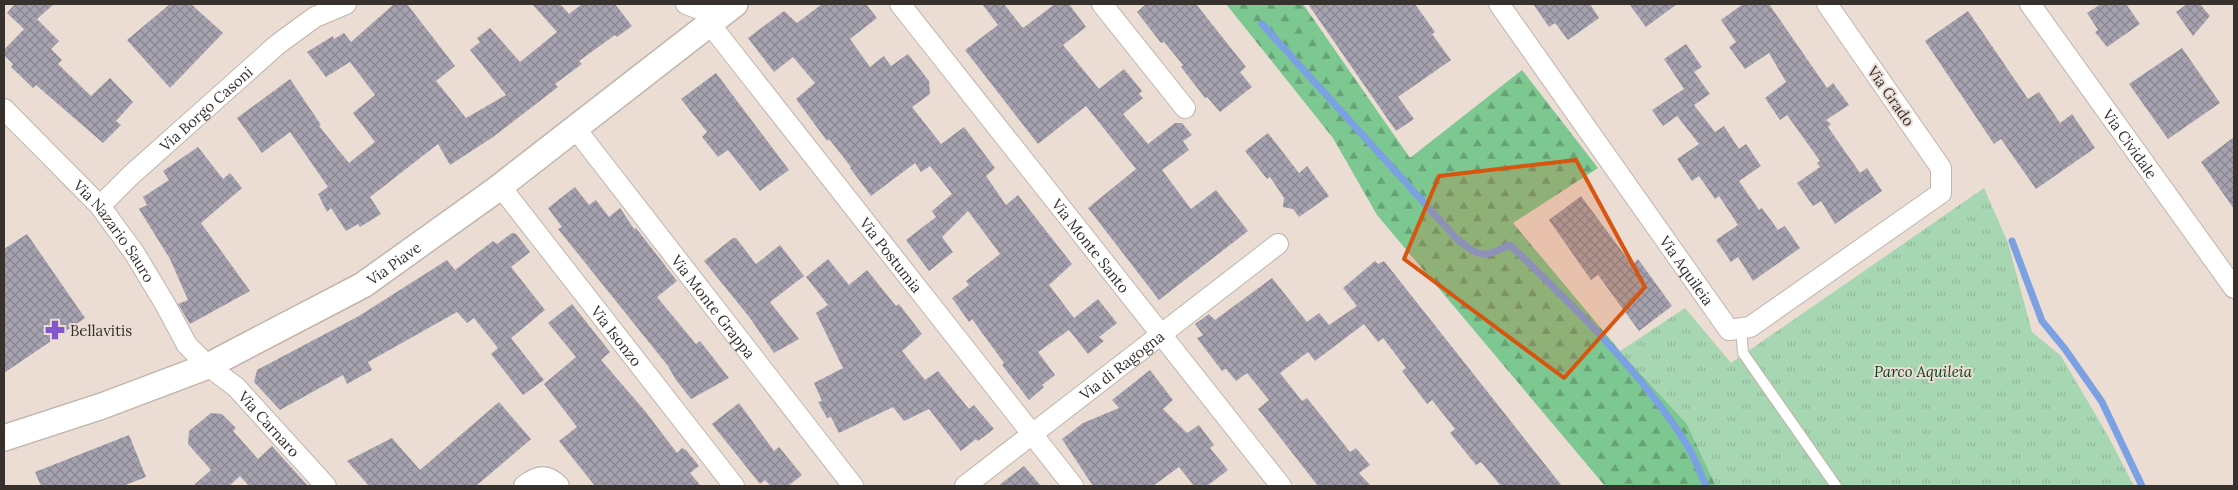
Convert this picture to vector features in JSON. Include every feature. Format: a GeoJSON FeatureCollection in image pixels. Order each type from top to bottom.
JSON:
{"type":"FeatureCollection","features":[{"type":"Feature","properties":{"kind":"street","name":"Via Borgo Casoni"},"geometry":{"type":"LineString","coordinates":[[100,206],[173,137],[316,10],[346,4]]}},
{"type":"Feature","properties":{"kind":"street"},"geometry":{"type":"LineString","coordinates":[[686,4],[721,14]]}},
{"type":"Feature","properties":{"kind":"street","name":"Via Monte Santo"},"geometry":{"type":"LineString","coordinates":[[900,4],[1281,486]]}},
{"type":"Feature","properties":{"kind":"street"},"geometry":{"type":"LineString","coordinates":[[1102,4],[1185,108]]}},
{"type":"Feature","properties":{"kind":"street","name":"Via Aquileia"},"geometry":{"type":"LineString","coordinates":[[1499,4],[1729,330],[1741,328]]}},
{"type":"Feature","properties":{"kind":"street","name":"Via Grado"},"geometry":{"type":"LineString","coordinates":[[1741,328],[1750,327],[1941,193],[1941,168],[1827,4]]}},
{"type":"Feature","properties":{"kind":"street","name":"Via Cividale"},"geometry":{"type":"LineString","coordinates":[[2030,4],[2233,285]]}},
{"type":"Feature","properties":{"kind":"street","name":"Via Piave"},"geometry":{"type":"LineString","coordinates":[[4,438],[102,406],[208,366],[363,285],[500,186],[721,14]]}},
{"type":"Feature","properties":{"kind":"street","name":"Via Postumia"},"geometry":{"type":"LineString","coordinates":[[721,14],[1032,434],[1073,486]]}},
{"type":"Feature","properties":{"kind":"street","name":"Via Nazario Sauro"},"geometry":{"type":"LineString","coordinates":[[4,109],[100,206],[135,254],[166,304],[187,345],[208,366]]}},
{"type":"Feature","properties":{"kind":"street","name":"Via Monte Grappa"},"geometry":{"type":"LineString","coordinates":[[576,128],[853,486]]}},
{"type":"Feature","properties":{"kind":"street","name":"Via Isonzo"},"geometry":{"type":"LineString","coordinates":[[500,186],[734,486]]}},
{"type":"Feature","properties":{"kind":"street","name":"Via di Ragogna"},"geometry":{"type":"LineString","coordinates":[[965,486],[1278,244]]}},
{"type":"Feature","properties":{"kind":"street","name":"Via Carnaro"},"geometry":{"type":"LineString","coordinates":[[208,366],[236,387],[326,486]]}},
{"type":"Feature","properties":{"kind":"street"},"geometry":{"type":"LineString","coordinates":[[524,486],[536,477],[542,476],[549,477],[559,486]]}},
{"type":"Feature","properties":{"kind":"lane"},"geometry":{"type":"LineString","coordinates":[[1741,328],[1743,353],[1836,486]]}},
{"type":"Feature","properties":{"kind":"highlighted area"},"geometry":{"type":"Polygon","coordinates":[[[1576,160],[1645,287],[1564,378],[1404,259],[1439,176],[1576,160]]]}},
{"type":"Feature","properties":{"kind":"green space"},"geometry":{"type":"Polygon","coordinates":[[[1226,4],[1303,4],[1410,158],[1522,70],[1598,168],[1513,223],[1620,351],[1687,424],[1716,486],[1605,486],[1377,215],[1333,138],[1226,4]]]}},
{"type":"Feature","properties":{"kind":"green space","name":"Parco Aquileia"},"geometry":{"type":"Polygon","coordinates":[[[1984,188],[2008,243],[2032,332],[2061,356],[2108,436],[2134,486],[1716,486],[1687,424],[1620,351],[1685,308],[1731,363],[1984,188]]]}},
{"type":"Feature","properties":{"kind":"building"},"geometry":{"type":"Polygon","coordinates":[[[15,4],[54,4],[37,19],[59,41],[51,49],[62,60],[58,64],[91,96],[110,78],[133,102],[116,121],[121,125],[103,143],[36,85],[33,88],[11,67],[13,64],[4,55],[4,50],[24,29],[7,13],[15,4]]]}},
{"type":"Feature","properties":{"kind":"building"},"geometry":{"type":"Polygon","coordinates":[[[170,4],[191,4],[223,33],[170,88],[127,40],[170,4]]]}},
{"type":"Feature","properties":{"kind":"building"},"geometry":{"type":"Polygon","coordinates":[[[394,4],[407,4],[455,66],[436,81],[466,118],[506,95],[470,50],[480,42],[477,38],[490,28],[520,62],[557,32],[532,4],[560,4],[569,14],[582,4],[615,4],[632,26],[617,37],[615,35],[579,61],[582,64],[555,84],[558,87],[493,137],[450,165],[438,144],[370,197],[381,214],[360,227],[358,224],[346,231],[331,208],[327,212],[318,194],[328,187],[290,132],[262,153],[237,118],[290,79],[321,125],[319,126],[349,163],[375,142],[353,113],[375,95],[350,62],[326,77],[307,52],[333,36],[334,39],[344,33],[351,42],[394,4]]]}},
{"type":"Feature","properties":{"kind":"building"},"geometry":{"type":"Polygon","coordinates":[[[822,4],[866,4],[877,18],[850,39],[870,67],[884,56],[891,66],[908,54],[929,81],[930,94],[912,107],[941,144],[964,127],[995,168],[986,176],[1006,205],[1018,195],[1072,264],[1049,285],[1074,318],[1098,299],[1117,323],[1099,337],[1104,341],[1088,354],[1069,330],[1038,352],[1055,375],[1042,385],[1044,387],[1029,400],[1002,365],[1004,363],[972,319],[969,322],[952,298],[969,285],[966,281],[1000,254],[968,211],[942,237],[953,252],[929,271],[906,240],[936,217],[932,211],[952,194],[930,166],[921,172],[915,163],[871,196],[851,167],[829,139],[827,141],[796,99],[815,83],[793,57],[774,72],[748,38],[784,11],[797,23],[822,4]]]}},
{"type":"Feature","properties":{"kind":"building"},"geometry":{"type":"Polygon","coordinates":[[[982,4],[1004,4],[1023,28],[1055,4],[1069,4],[1086,27],[1063,45],[1099,89],[1124,69],[1142,91],[1139,94],[1143,98],[1123,114],[1148,144],[1175,123],[1182,123],[1192,135],[1183,141],[1189,150],[1162,170],[1191,209],[1216,190],[1248,231],[1159,300],[1088,208],[1136,169],[1086,106],[1038,144],[965,50],[998,25],[982,4]]]}},
{"type":"Feature","properties":{"kind":"building"},"geometry":{"type":"Polygon","coordinates":[[[1146,4],[1196,4],[1246,67],[1240,72],[1252,87],[1220,112],[1207,97],[1205,98],[1181,67],[1183,65],[1164,42],[1161,43],[1137,12],[1146,4]]]}},
{"type":"Feature","properties":{"kind":"building"},"geometry":{"type":"Polygon","coordinates":[[[1308,4],[1415,4],[1435,32],[1432,34],[1451,60],[1398,97],[1414,119],[1396,131],[1308,4]]]}},
{"type":"Feature","properties":{"kind":"building"},"geometry":{"type":"Polygon","coordinates":[[[1533,4],[1590,4],[1599,18],[1568,40],[1555,23],[1549,27],[1533,4]]]}},
{"type":"Feature","properties":{"kind":"building"},"geometry":{"type":"Polygon","coordinates":[[[1629,4],[1677,4],[1646,27],[1629,4]]]}},
{"type":"Feature","properties":{"kind":"building"},"geometry":{"type":"Polygon","coordinates":[[[1743,4],[1769,4],[1827,88],[1833,83],[1849,105],[1826,120],[1831,124],[1828,127],[1860,173],[1867,168],[1882,191],[1835,224],[1821,201],[1813,206],[1797,183],[1820,167],[1817,163],[1820,161],[1787,115],[1780,120],[1765,98],[1786,82],[1769,53],[1745,69],[1729,47],[1736,42],[1721,20],[1743,4]]]}},
{"type":"Feature","properties":{"kind":"building"},"geometry":{"type":"Polygon","coordinates":[[[2101,4],[2126,4],[2140,24],[2107,47],[2095,32],[2098,30],[2087,13],[2101,4]]]}},
{"type":"Feature","properties":{"kind":"building"},"geometry":{"type":"Polygon","coordinates":[[[2187,4],[2200,4],[2210,16],[2193,36],[2176,12],[2187,4]]]}},
{"type":"Feature","properties":{"kind":"building"},"geometry":{"type":"Polygon","coordinates":[[[1968,11],[2028,99],[2039,92],[2060,123],[2072,114],[2095,148],[2036,189],[2001,139],[1994,144],[1925,41],[1968,11]]]}},
{"type":"Feature","properties":{"kind":"building"},"geometry":{"type":"Polygon","coordinates":[[[1686,44],[1702,67],[1694,72],[1710,94],[1694,105],[1715,132],[1724,126],[1739,149],[1746,144],[1761,166],[1739,181],[1759,210],[1762,208],[1778,230],[1785,226],[1800,248],[1753,281],[1738,257],[1731,262],[1716,240],[1738,225],[1719,196],[1715,199],[1699,176],[1692,181],[1677,159],[1699,144],[1677,116],[1663,126],[1652,110],[1684,89],[1664,59],[1686,44]]]}},
{"type":"Feature","properties":{"kind":"building"},"geometry":{"type":"Polygon","coordinates":[[[2182,48],[2220,103],[2168,139],[2129,84],[2182,48]]]}},
{"type":"Feature","properties":{"kind":"building"},"geometry":{"type":"Polygon","coordinates":[[[716,73],[789,170],[760,191],[728,150],[718,157],[702,137],[707,132],[681,99],[716,73]]]}},
{"type":"Feature","properties":{"kind":"building"},"geometry":{"type":"Polygon","coordinates":[[[1268,133],[1299,173],[1307,166],[1329,196],[1299,217],[1293,209],[1283,207],[1284,198],[1270,177],[1267,179],[1245,151],[1268,133]]]}},
{"type":"Feature","properties":{"kind":"building"},"geometry":{"type":"Polygon","coordinates":[[[2234,137],[2234,209],[2201,162],[2234,137]]]}},
{"type":"Feature","properties":{"kind":"building"},"geometry":{"type":"Polygon","coordinates":[[[198,147],[223,179],[230,173],[242,188],[201,223],[250,291],[190,324],[178,304],[188,300],[170,259],[139,209],[147,205],[143,197],[169,180],[163,171],[198,147]]]}},
{"type":"Feature","properties":{"kind":"building"},"geometry":{"type":"Polygon","coordinates":[[[575,187],[589,205],[596,200],[609,217],[620,208],[634,229],[636,228],[677,281],[657,297],[696,344],[700,341],[729,378],[691,399],[668,366],[558,229],[562,227],[548,208],[575,187]]]}},
{"type":"Feature","properties":{"kind":"building"},"geometry":{"type":"Polygon","coordinates":[[[1581,196],[1632,265],[1638,259],[1672,306],[1639,331],[1598,275],[1591,280],[1549,220],[1581,196]]]}},
{"type":"Feature","properties":{"kind":"building"},"geometry":{"type":"Polygon","coordinates":[[[512,233],[516,234],[530,252],[511,267],[545,310],[511,338],[544,380],[523,395],[491,354],[498,348],[474,318],[467,323],[457,312],[368,362],[372,370],[347,384],[343,375],[280,410],[254,382],[257,370],[359,316],[447,260],[455,270],[493,241],[497,244],[512,233]]]}},
{"type":"Feature","properties":{"kind":"building"},"geometry":{"type":"Polygon","coordinates":[[[27,234],[85,318],[4,373],[4,249],[27,234]]]}},
{"type":"Feature","properties":{"kind":"building"},"geometry":{"type":"Polygon","coordinates":[[[733,238],[736,238],[756,264],[780,245],[804,276],[770,302],[799,339],[774,353],[750,318],[704,261],[733,238]]]}},
{"type":"Feature","properties":{"kind":"building"},"geometry":{"type":"Polygon","coordinates":[[[828,259],[849,285],[867,270],[896,306],[899,304],[922,334],[902,351],[925,380],[938,371],[969,409],[974,405],[994,429],[978,441],[976,439],[961,451],[929,409],[904,421],[893,407],[839,433],[831,417],[827,418],[818,402],[822,401],[814,383],[843,368],[816,313],[828,305],[806,277],[828,259]]]}},
{"type":"Feature","properties":{"kind":"building"},"geometry":{"type":"Polygon","coordinates":[[[1375,261],[1378,264],[1384,261],[1562,486],[1501,486],[1481,462],[1476,465],[1450,433],[1455,429],[1432,400],[1427,404],[1402,371],[1406,368],[1383,338],[1378,342],[1364,324],[1315,361],[1308,352],[1280,373],[1302,401],[1307,398],[1350,452],[1356,448],[1370,465],[1359,473],[1371,486],[1318,486],[1258,409],[1269,400],[1247,373],[1236,381],[1226,369],[1222,371],[1197,338],[1203,335],[1195,324],[1209,314],[1215,320],[1272,278],[1307,322],[1319,313],[1329,325],[1357,306],[1343,288],[1375,261]]]}},
{"type":"Feature","properties":{"kind":"building"},"geometry":{"type":"Polygon","coordinates":[[[572,304],[610,352],[601,360],[645,411],[677,453],[682,448],[686,450],[699,466],[690,473],[701,486],[595,486],[559,441],[577,427],[544,384],[576,357],[548,323],[572,304]]]}},
{"type":"Feature","properties":{"kind":"building"},"geometry":{"type":"Polygon","coordinates":[[[1150,370],[1173,400],[1163,409],[1187,433],[1199,425],[1214,445],[1210,448],[1228,470],[1207,486],[1194,486],[1179,467],[1153,486],[1093,486],[1062,439],[1083,423],[1119,408],[1112,400],[1150,370]]]}},
{"type":"Feature","properties":{"kind":"building"},"geometry":{"type":"Polygon","coordinates":[[[499,402],[531,439],[476,486],[369,486],[347,461],[392,438],[420,470],[499,402]]]}},
{"type":"Feature","properties":{"kind":"building"},"geometry":{"type":"Polygon","coordinates":[[[739,403],[774,451],[779,447],[802,475],[788,486],[771,486],[765,480],[760,484],[712,424],[739,403]]]}},
{"type":"Feature","properties":{"kind":"building"},"geometry":{"type":"Polygon","coordinates":[[[211,413],[222,414],[236,428],[233,431],[258,459],[272,446],[308,486],[249,486],[240,476],[229,486],[193,486],[211,470],[188,444],[189,431],[211,413]]]}},
{"type":"Feature","properties":{"kind":"building"},"geometry":{"type":"Polygon","coordinates":[[[129,435],[146,477],[123,486],[41,486],[35,472],[129,435]]]}},
{"type":"Feature","properties":{"kind":"building"},"geometry":{"type":"Polygon","coordinates":[[[1024,466],[1041,486],[998,486],[1024,466]]]}},
{"type":"Feature","properties":{"kind":"waterway"},"geometry":{"type":"LineString","coordinates":[[1262,24],[1456,238],[1471,249],[1482,254],[1487,254],[1510,245],[1557,290],[1605,340],[1650,392],[1690,450],[1706,486]]}},
{"type":"Feature","properties":{"kind":"waterway"},"geometry":{"type":"LineString","coordinates":[[2012,241],[2042,321],[2065,349],[2102,402],[2142,486]]}},
{"type":"Feature","properties":{"kind":"place","name":"Bellavitis"},"geometry":{"type":"Point","coordinates":[55,330]}}]}
